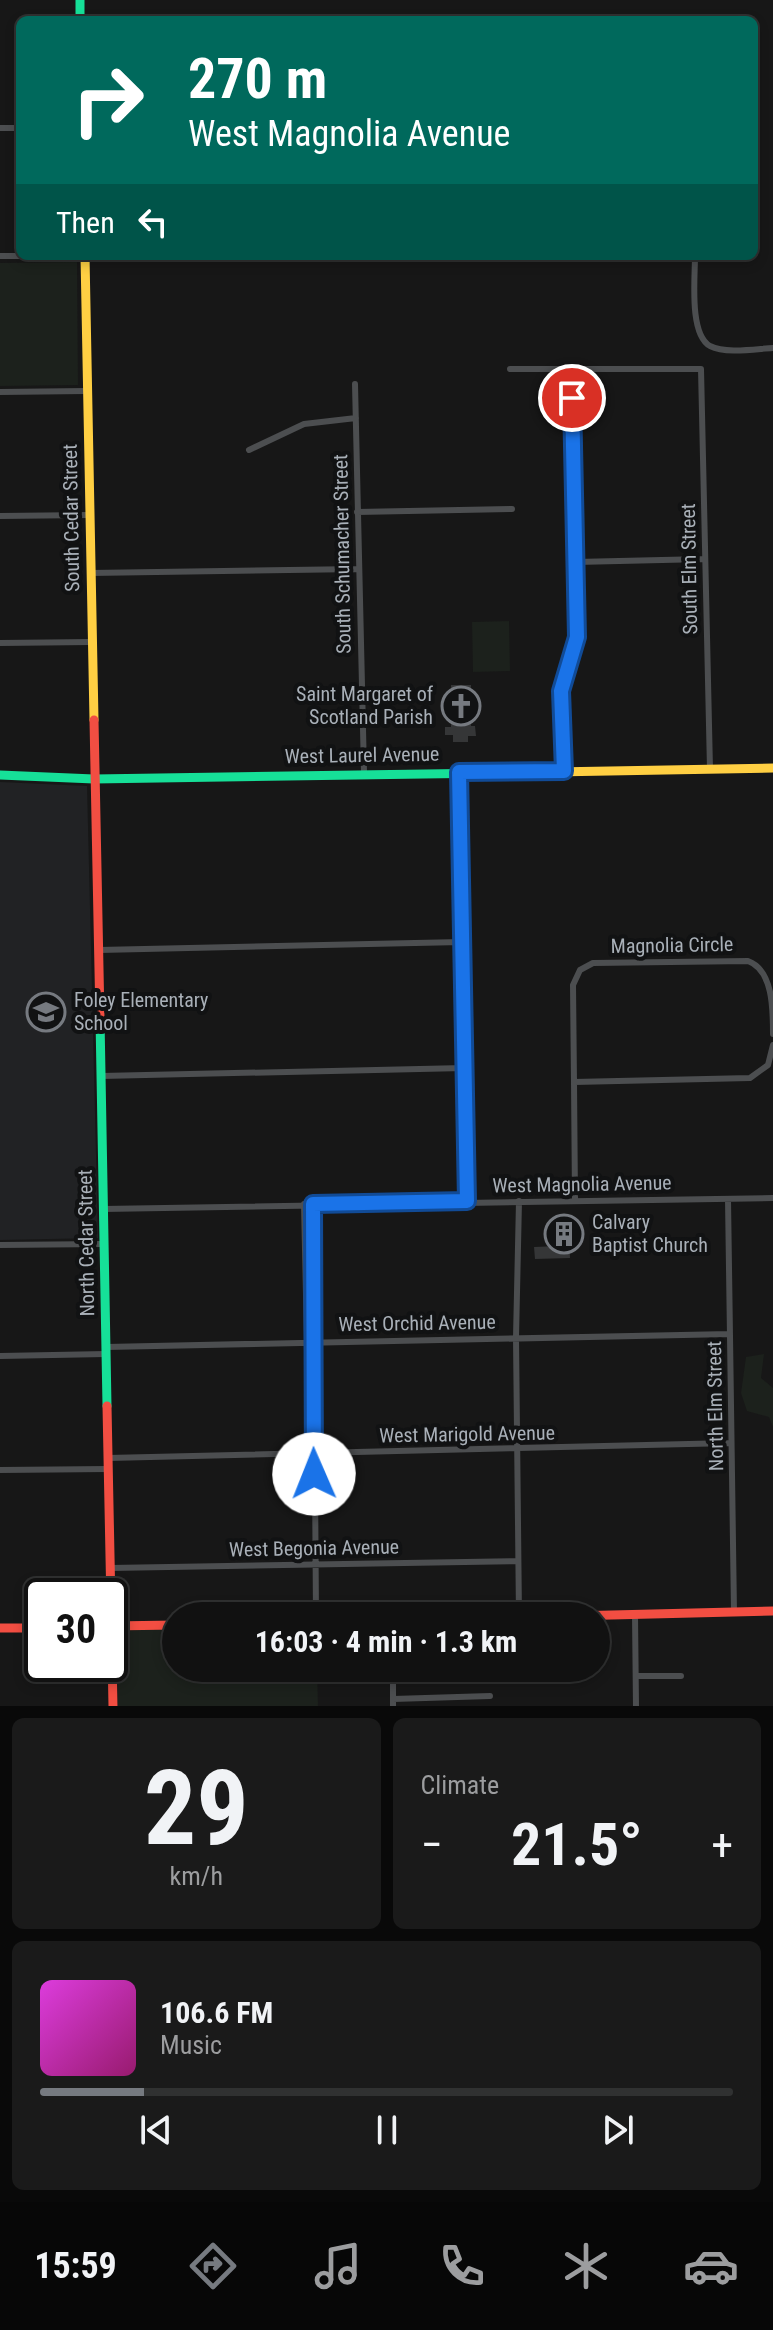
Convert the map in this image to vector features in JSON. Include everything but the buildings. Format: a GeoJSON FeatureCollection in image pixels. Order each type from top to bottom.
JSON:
{"type":"FeatureCollection","features":[{"type":"Feature","properties":{"kind":"street","name":"South Cedar Street"},"geometry":{"type":"LineString","coordinates":[[85,260],[94,779]]}},
{"type":"Feature","properties":{"kind":"street"},"geometry":{"type":"LineString","coordinates":[[695,260],[696,321],[704,340],[712,347],[724,349],[773,348]]}},
{"type":"Feature","properties":{"kind":"street"},"geometry":{"type":"LineString","coordinates":[[510,369],[572,369],[576,645],[561,691],[564,771]]}},
{"type":"Feature","properties":{"kind":"street","name":"South Elm Street"},"geometry":{"type":"LineString","coordinates":[[572,369],[701,369],[710,769]]}},
{"type":"Feature","properties":{"kind":"street","name":"South Schumacher Street"},"geometry":{"type":"LineString","coordinates":[[355,384],[364,772]]}},
{"type":"Feature","properties":{"kind":"street"},"geometry":{"type":"LineString","coordinates":[[0,392],[86,391]]}},
{"type":"Feature","properties":{"kind":"street"},"geometry":{"type":"LineString","coordinates":[[249,450],[304,424],[356,418]]}},
{"type":"Feature","properties":{"kind":"street"},"geometry":{"type":"LineString","coordinates":[[357,512],[512,509]]}},
{"type":"Feature","properties":{"kind":"street"},"geometry":{"type":"LineString","coordinates":[[0,516],[89,515]]}},
{"type":"Feature","properties":{"kind":"street"},"geometry":{"type":"LineString","coordinates":[[576,562],[705,559]]}},
{"type":"Feature","properties":{"kind":"street"},"geometry":{"type":"LineString","coordinates":[[89,573],[359,569]]}},
{"type":"Feature","properties":{"kind":"street"},"geometry":{"type":"LineString","coordinates":[[0,643],[91,642]]}},
{"type":"Feature","properties":{"kind":"street","name":"West Laurel Avenue"},"geometry":{"type":"LineString","coordinates":[[0,775],[94,779],[364,772],[773,768]]}},
{"type":"Feature","properties":{"kind":"street"},"geometry":{"type":"LineString","coordinates":[[459,772],[467,1201]]}},
{"type":"Feature","properties":{"kind":"street","name":"North Cedar Street"},"geometry":{"type":"LineString","coordinates":[[94,779],[110,1578]]}},
{"type":"Feature","properties":{"kind":"street"},"geometry":{"type":"LineString","coordinates":[[99,950],[461,942]]}},
{"type":"Feature","properties":{"kind":"street","name":"Magnolia Circle"},"geometry":{"type":"LineString","coordinates":[[575,1200],[573,985],[580,970],[593,963],[741,960],[756,963],[768,975],[771,984],[773,1034]]}},
{"type":"Feature","properties":{"kind":"street"},"geometry":{"type":"LineString","coordinates":[[574,1082],[750,1078],[768,1065],[773,1045]]}},
{"type":"Feature","properties":{"kind":"street"},"geometry":{"type":"LineString","coordinates":[[101,1076],[464,1068]]}},
{"type":"Feature","properties":{"kind":"street","name":"West Magnolia Avenue"},"geometry":{"type":"LineString","coordinates":[[103,1209],[773,1198]]}},
{"type":"Feature","properties":{"kind":"street","name":"North Elm Street"},"geometry":{"type":"LineString","coordinates":[[728,1199],[734,1612]]}},
{"type":"Feature","properties":{"kind":"street"},"geometry":{"type":"LineString","coordinates":[[519,1201],[516,1338],[519,1602]]}},
{"type":"Feature","properties":{"kind":"street"},"geometry":{"type":"LineString","coordinates":[[304,1204],[316,1602]]}},
{"type":"Feature","properties":{"kind":"street"},"geometry":{"type":"LineString","coordinates":[[310,1341],[313,1204]]}},
{"type":"Feature","properties":{"kind":"street"},"geometry":{"type":"LineString","coordinates":[[0,1245],[104,1244]]}},
{"type":"Feature","properties":{"kind":"street","name":"West Orchid Avenue"},"geometry":{"type":"LineString","coordinates":[[0,1356],[310,1341],[730,1334]]}},
{"type":"Feature","properties":{"kind":"street","name":"West Marigold Avenue"},"geometry":{"type":"LineString","coordinates":[[0,1470],[313,1453],[731,1443]]}},
{"type":"Feature","properties":{"kind":"street","name":"West Begonia Avenue"},"geometry":{"type":"LineString","coordinates":[[110,1568],[518,1561]]}},
{"type":"Feature","properties":{"kind":"street"},"geometry":{"type":"LineString","coordinates":[[610,1615],[773,1611]]}},
{"type":"Feature","properties":{"kind":"street"},"geometry":{"type":"LineString","coordinates":[[635,1615],[636,1706]]}},
{"type":"Feature","properties":{"kind":"street"},"geometry":{"type":"LineString","coordinates":[[128,1626],[162,1625]]}},
{"type":"Feature","properties":{"kind":"street"},"geometry":{"type":"LineString","coordinates":[[0,1628],[24,1628]]}},
{"type":"Feature","properties":{"kind":"street"},"geometry":{"type":"LineString","coordinates":[[636,1676],[681,1676]]}},
{"type":"Feature","properties":{"kind":"street","name":"North Cedar Street"},"geometry":{"type":"LineString","coordinates":[[112,1682],[113,1706]]}},
{"type":"Feature","properties":{"kind":"street"},"geometry":{"type":"LineString","coordinates":[[393,1702],[490,1696]]}},
{"type":"Feature","properties":{"kind":"shaded area"},"geometry":{"type":"Polygon","coordinates":[[[77,262],[78,385],[0,386],[0,263],[77,262]]]}},
{"type":"Feature","properties":{"kind":"shaded area"},"geometry":{"type":"Polygon","coordinates":[[[509,621],[510,671],[473,672],[472,622],[509,621]]]}},
{"type":"Feature","properties":{"kind":"shaded area","name":"Foley Elementary School"},"geometry":{"type":"Polygon","coordinates":[[[0,782],[87,786],[98,1238],[0,1240],[0,782]]]}},
{"type":"Feature","properties":{"kind":"shaded area"},"geometry":{"type":"Polygon","coordinates":[[[764,1354],[761,1378],[773,1388],[773,1427],[769,1417],[747,1411],[741,1393],[746,1357],[764,1354]]]}},
{"type":"Feature","properties":{"kind":"shaded area"},"geometry":{"type":"Polygon","coordinates":[[[162,1629],[162,1682],[317,1682],[318,1706],[118,1706],[118,1682],[128,1682],[128,1630],[162,1629]]]}},
{"type":"Feature","properties":{"kind":"traffic: fast"},"geometry":{"type":"LineString","coordinates":[[80,0],[80,16]]}},
{"type":"Feature","properties":{"kind":"traffic: fast"},"geometry":{"type":"LineString","coordinates":[[0,775],[94,779],[553,772]]}},
{"type":"Feature","properties":{"kind":"traffic: fast"},"geometry":{"type":"LineString","coordinates":[[100,1019],[107,1406]]}},
{"type":"Feature","properties":{"kind":"traffic: slow"},"geometry":{"type":"LineString","coordinates":[[85,260],[94,720]]}},
{"type":"Feature","properties":{"kind":"traffic: slow"},"geometry":{"type":"LineString","coordinates":[[553,772],[773,768]]}},
{"type":"Feature","properties":{"kind":"traffic: jam"},"geometry":{"type":"LineString","coordinates":[[94,720],[100,1019]]}},
{"type":"Feature","properties":{"kind":"traffic: jam"},"geometry":{"type":"LineString","coordinates":[[107,1406],[113,1706]]}},
{"type":"Feature","properties":{"kind":"traffic: jam"},"geometry":{"type":"LineString","coordinates":[[610,1615],[773,1611]]}},
{"type":"Feature","properties":{"kind":"traffic: jam"},"geometry":{"type":"LineString","coordinates":[[128,1626],[162,1625]]}},
{"type":"Feature","properties":{"kind":"traffic: jam"},"geometry":{"type":"LineString","coordinates":[[0,1628],[24,1628]]}},
{"type":"Feature","properties":{"kind":"place","name":"Saint Margaret of Scotland Parish"},"geometry":{"type":"Point","coordinates":[461,706]}},
{"type":"Feature","properties":{"kind":"place","name":"Foley Elementary School"},"geometry":{"type":"Point","coordinates":[46,1012]}},
{"type":"Feature","properties":{"kind":"place","name":"Calvary Baptist Church"},"geometry":{"type":"Point","coordinates":[564,1234]}},
{"type":"Feature","properties":{"kind":"route"},"geometry":{"type":"LineString","coordinates":[[314,1474],[313,1204],[467,1201],[459,772],[564,771],[561,691],[577,637],[572,398]]}}]}
